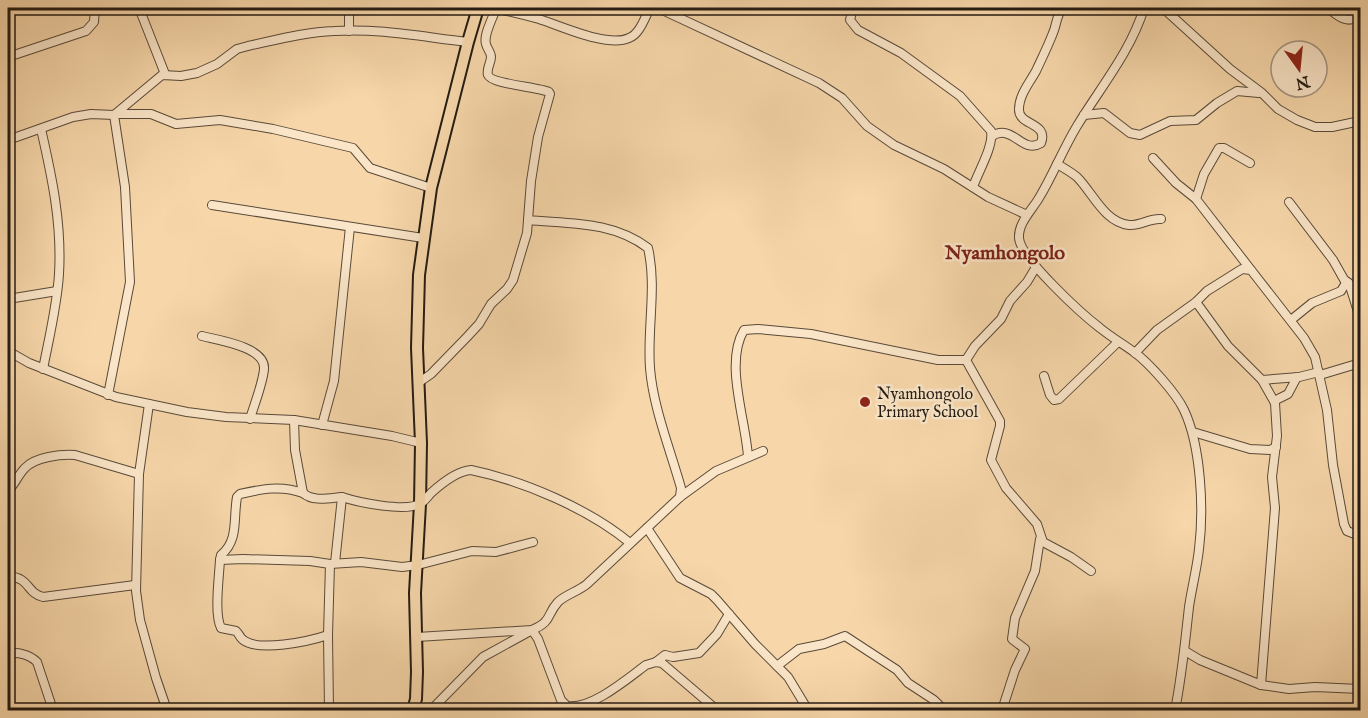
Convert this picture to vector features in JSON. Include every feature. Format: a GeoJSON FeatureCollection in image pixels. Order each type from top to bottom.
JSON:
{"type":"FeatureCollection","features":[{"type":"Feature","properties":{"kind":"main road"},"geometry":{"type":"LineString","coordinates":[[412,711],[416,699],[415,593],[418,566],[421,443],[418,383],[419,275],[431,188],[478,8]]}},
{"type":"Feature","properties":{"kind":"street"},"geometry":{"type":"LineString","coordinates":[[8,57],[86,31],[94,22],[95,8]]}},
{"type":"Feature","properties":{"kind":"street"},"geometry":{"type":"LineString","coordinates":[[137,8],[165,74]]}},
{"type":"Feature","properties":{"kind":"street"},"geometry":{"type":"LineString","coordinates":[[349,8],[349,31]]}},
{"type":"Feature","properties":{"kind":"street"},"geometry":{"type":"LineString","coordinates":[[418,383],[431,374],[467,337],[479,324],[491,304],[507,289],[513,280],[525,244],[538,137],[550,94],[538,87],[510,85],[488,76],[491,57],[485,39],[494,8],[585,34],[621,40],[634,35],[650,8]]}},
{"type":"Feature","properties":{"kind":"street"},"geometry":{"type":"LineString","coordinates":[[658,8],[827,88],[842,98],[867,126],[881,137],[944,169],[1002,204],[1027,215]]}},
{"type":"Feature","properties":{"kind":"street"},"geometry":{"type":"LineString","coordinates":[[858,8],[852,12],[850,20],[858,30],[901,53],[960,96],[988,128],[992,136]]}},
{"type":"Feature","properties":{"kind":"street"},"geometry":{"type":"LineString","coordinates":[[973,187],[992,136],[1000,132],[1029,146],[1035,147],[1041,143],[1043,135],[1041,130],[1026,120],[1018,108],[1054,32],[1058,14],[1063,8]]}},
{"type":"Feature","properties":{"kind":"street"},"geometry":{"type":"LineString","coordinates":[[1144,8],[1133,36],[1084,115],[1038,201],[1027,215],[1019,237],[1020,243],[1036,267],[1077,308],[1118,342],[1135,352],[1172,391],[1183,408],[1193,432],[1199,482],[1200,537],[1175,711]]}},
{"type":"Feature","properties":{"kind":"street"},"geometry":{"type":"LineString","coordinates":[[1163,8],[1278,109],[1297,120],[1315,127],[1332,127],[1360,122]]}},
{"type":"Feature","properties":{"kind":"street"},"geometry":{"type":"LineString","coordinates":[[1328,8],[1344,20],[1350,21],[1360,15]]}},
{"type":"Feature","properties":{"kind":"street"},"geometry":{"type":"LineString","coordinates":[[165,74],[175,77],[197,74],[211,68],[237,49],[315,32],[378,31],[468,42]]}},
{"type":"Feature","properties":{"kind":"street"},"geometry":{"type":"LineString","coordinates":[[115,115],[146,87],[165,74]]}},
{"type":"Feature","properties":{"kind":"street"},"geometry":{"type":"LineString","coordinates":[[1084,115],[1104,113],[1130,133],[1140,135],[1170,121],[1196,120],[1237,91],[1262,93]]}},
{"type":"Feature","properties":{"kind":"street"},"geometry":{"type":"LineString","coordinates":[[8,140],[73,117],[91,114],[151,114],[176,124],[220,120],[273,129],[353,148],[370,168],[431,188]]}},
{"type":"Feature","properties":{"kind":"street"},"geometry":{"type":"LineString","coordinates":[[108,394],[130,282],[125,187],[115,115]]}},
{"type":"Feature","properties":{"kind":"street"},"geometry":{"type":"LineString","coordinates":[[41,129],[58,215],[59,276],[43,369]]}},
{"type":"Feature","properties":{"kind":"street"},"geometry":{"type":"LineString","coordinates":[[1196,199],[1204,174],[1219,148],[1224,148],[1250,163]]}},
{"type":"Feature","properties":{"kind":"street"},"geometry":{"type":"LineString","coordinates":[[1153,158],[1176,183],[1196,199],[1310,347],[1320,373],[1344,524],[1347,531],[1360,536]]}},
{"type":"Feature","properties":{"kind":"street"},"geometry":{"type":"LineString","coordinates":[[1057,164],[1077,177],[1098,204],[1121,222],[1128,225],[1140,225],[1161,219]]}},
{"type":"Feature","properties":{"kind":"street"},"geometry":{"type":"LineString","coordinates":[[1289,202],[1317,237],[1345,281],[1349,283],[1360,318]]}},
{"type":"Feature","properties":{"kind":"street"},"geometry":{"type":"LineString","coordinates":[[212,206],[423,238]]}},
{"type":"Feature","properties":{"kind":"street"},"geometry":{"type":"LineString","coordinates":[[528,220],[591,224],[630,237],[648,248],[651,292],[650,368],[654,396],[681,488],[680,497]]}},
{"type":"Feature","properties":{"kind":"street"},"geometry":{"type":"LineString","coordinates":[[322,425],[334,381],[350,227]]}},
{"type":"Feature","properties":{"kind":"street"},"geometry":{"type":"LineString","coordinates":[[966,360],[975,346],[1001,319],[1010,301],[1027,282],[1036,267]]}},
{"type":"Feature","properties":{"kind":"street"},"geometry":{"type":"LineString","coordinates":[[1135,352],[1157,330],[1196,302],[1207,291],[1242,269],[1251,270]]}},
{"type":"Feature","properties":{"kind":"street"},"geometry":{"type":"LineString","coordinates":[[1291,320],[1312,303],[1341,291],[1345,287],[1345,281]]}},
{"type":"Feature","properties":{"kind":"street"},"geometry":{"type":"LineString","coordinates":[[8,299],[57,291]]}},
{"type":"Feature","properties":{"kind":"street"},"geometry":{"type":"LineString","coordinates":[[1196,302],[1228,346],[1262,380],[1274,401],[1278,426],[1272,477],[1275,508],[1261,685]]}},
{"type":"Feature","properties":{"kind":"street"},"geometry":{"type":"LineString","coordinates":[[748,457],[735,379],[740,338],[744,330],[758,329],[811,334],[938,360],[966,360]]}},
{"type":"Feature","properties":{"kind":"street"},"geometry":{"type":"LineString","coordinates":[[202,336],[251,350],[261,358],[264,368],[250,419]]}},
{"type":"Feature","properties":{"kind":"street"},"geometry":{"type":"LineString","coordinates":[[1044,376],[1050,396],[1054,400],[1059,399],[1118,342]]}},
{"type":"Feature","properties":{"kind":"street"},"geometry":{"type":"LineString","coordinates":[[8,351],[43,369],[108,394],[149,404],[187,412],[250,419],[294,420],[421,443]]}},
{"type":"Feature","properties":{"kind":"street"},"geometry":{"type":"LineString","coordinates":[[966,360],[1000,421],[992,463],[1006,488],[1036,524],[1040,539],[1035,571],[1026,589],[1013,628],[1014,642],[1025,649],[1015,670],[1002,711]]}},
{"type":"Feature","properties":{"kind":"street"},"geometry":{"type":"LineString","coordinates":[[1262,380],[1297,377],[1360,363]]}},
{"type":"Feature","properties":{"kind":"street"},"geometry":{"type":"LineString","coordinates":[[1274,401],[1288,394],[1297,377]]}},
{"type":"Feature","properties":{"kind":"street"},"geometry":{"type":"LineString","coordinates":[[149,404],[139,474],[135,585],[140,620],[167,711]]}},
{"type":"Feature","properties":{"kind":"street"},"geometry":{"type":"LineString","coordinates":[[294,420],[294,441],[303,493]]}},
{"type":"Feature","properties":{"kind":"street"},"geometry":{"type":"LineString","coordinates":[[1193,432],[1256,450],[1270,450],[1276,447]]}},
{"type":"Feature","properties":{"kind":"street"},"geometry":{"type":"LineString","coordinates":[[431,711],[483,657],[546,623],[559,601],[587,584],[680,497],[716,471],[763,451]]}},
{"type":"Feature","properties":{"kind":"street"},"geometry":{"type":"LineString","coordinates":[[8,491],[30,463],[66,455],[75,455],[139,474]]}},
{"type":"Feature","properties":{"kind":"street"},"geometry":{"type":"LineString","coordinates":[[328,635],[294,644],[259,644],[244,640],[237,631],[222,628],[219,622],[217,602],[220,560],[221,555],[230,548],[233,541],[236,504],[240,494],[289,488],[315,499],[342,497],[393,506],[420,504],[432,492],[462,471],[474,471],[542,492],[599,520],[630,543]]}},
{"type":"Feature","properties":{"kind":"street"},"geometry":{"type":"LineString","coordinates":[[289,488],[299,474]]}},
{"type":"Feature","properties":{"kind":"street"},"geometry":{"type":"LineString","coordinates":[[329,711],[328,635],[332,563],[342,497]]}},
{"type":"Feature","properties":{"kind":"street"},"geometry":{"type":"LineString","coordinates":[[647,528],[680,578],[711,594],[792,682],[808,711]]}},
{"type":"Feature","properties":{"kind":"street"},"geometry":{"type":"LineString","coordinates":[[1040,539],[1091,571]]}},
{"type":"Feature","properties":{"kind":"street"},"geometry":{"type":"LineString","coordinates":[[220,560],[361,562],[402,567],[418,566],[472,550],[496,552],[533,542]]}},
{"type":"Feature","properties":{"kind":"street"},"geometry":{"type":"LineString","coordinates":[[8,576],[22,579],[36,596],[43,597],[135,585]]}},
{"type":"Feature","properties":{"kind":"street"},"geometry":{"type":"LineString","coordinates":[[532,630],[538,639],[561,699],[567,706],[575,707],[588,703],[665,655],[673,657],[699,654],[711,642],[729,614]]}},
{"type":"Feature","properties":{"kind":"street"},"geometry":{"type":"LineString","coordinates":[[417,637],[532,630]]}},
{"type":"Feature","properties":{"kind":"street"},"geometry":{"type":"LineString","coordinates":[[777,666],[799,649],[825,644],[845,636],[897,670],[908,683],[934,700],[944,711]]}},
{"type":"Feature","properties":{"kind":"street"},"geometry":{"type":"LineString","coordinates":[[1185,651],[1200,660],[1261,685],[1289,689],[1315,687],[1360,689]]}},
{"type":"Feature","properties":{"kind":"street"},"geometry":{"type":"LineString","coordinates":[[8,654],[32,657],[37,662],[53,711]]}},
{"type":"Feature","properties":{"kind":"street"},"geometry":{"type":"LineString","coordinates":[[656,662],[662,663],[717,711]]}},
{"type":"Feature","properties":{"kind":"place","name":"Nyamhongolo Primary School"},"geometry":{"type":"Point","coordinates":[865,402]}},
{"type":"Feature","properties":{"kind":"district","name":"Nyamhongolo"},"geometry":{"type":"Point","coordinates":[1005,252]}}]}
